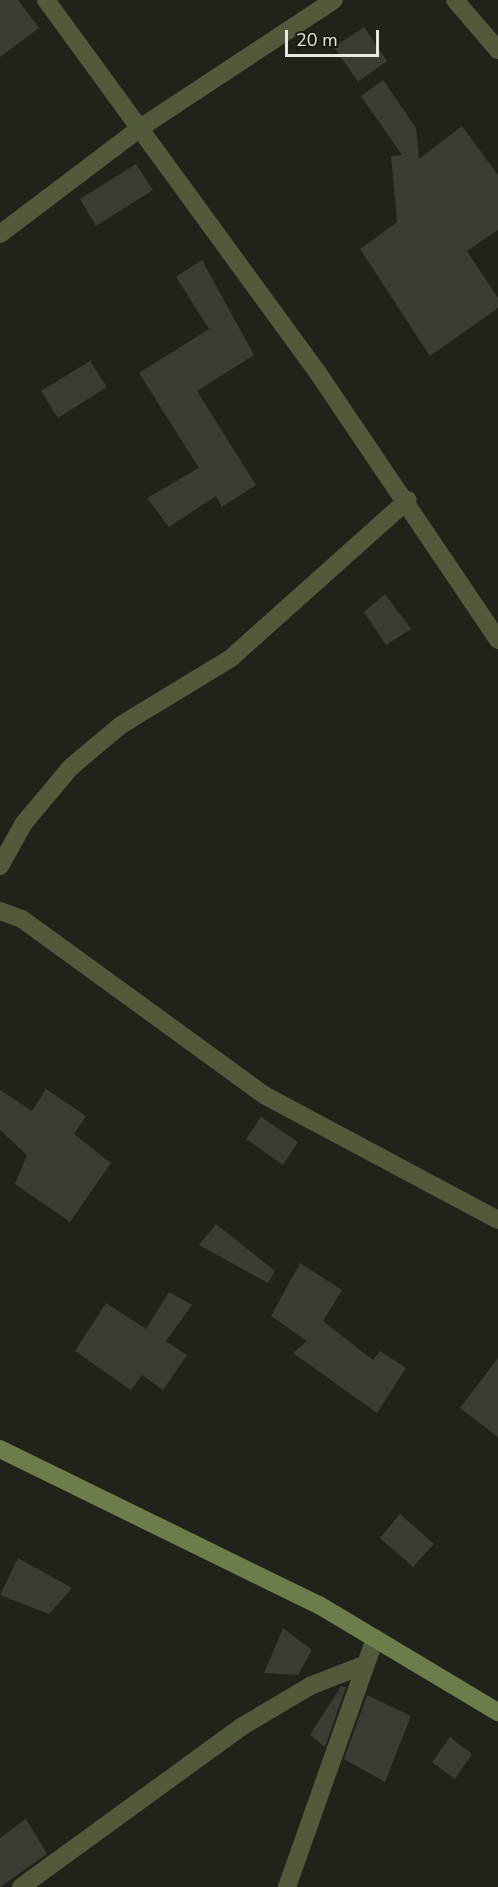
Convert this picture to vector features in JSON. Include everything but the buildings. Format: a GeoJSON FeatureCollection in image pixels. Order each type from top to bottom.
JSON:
{"type":"FeatureCollection","features":[{"type":"Feature","properties":{"kind":"street"},"geometry":{"type":"LineString","coordinates":[[46,0],[408,500],[498,640]]}},
{"type":"Feature","properties":{"kind":"street"},"geometry":{"type":"LineString","coordinates":[[0,234],[140,128],[334,0]]}},
{"type":"Feature","properties":{"kind":"street"},"geometry":{"type":"LineString","coordinates":[[455,0],[498,50]]}},
{"type":"Feature","properties":{"kind":"street"},"geometry":{"type":"LineString","coordinates":[[0,866],[24,823],[71,767],[121,725],[231,658],[408,500]]}},
{"type":"Feature","properties":{"kind":"street"},"geometry":{"type":"LineString","coordinates":[[0,911],[22,919],[264,1095],[498,1220]]}},
{"type":"Feature","properties":{"kind":"street"},"geometry":{"type":"LineString","coordinates":[[0,1449],[320,1605],[498,1712]]}},
{"type":"Feature","properties":{"kind":"street"},"geometry":{"type":"LineString","coordinates":[[287,1887],[375,1638]]}},
{"type":"Feature","properties":{"kind":"street"},"geometry":{"type":"LineString","coordinates":[[21,1887],[241,1727],[310,1686],[366,1664]]}}]}
